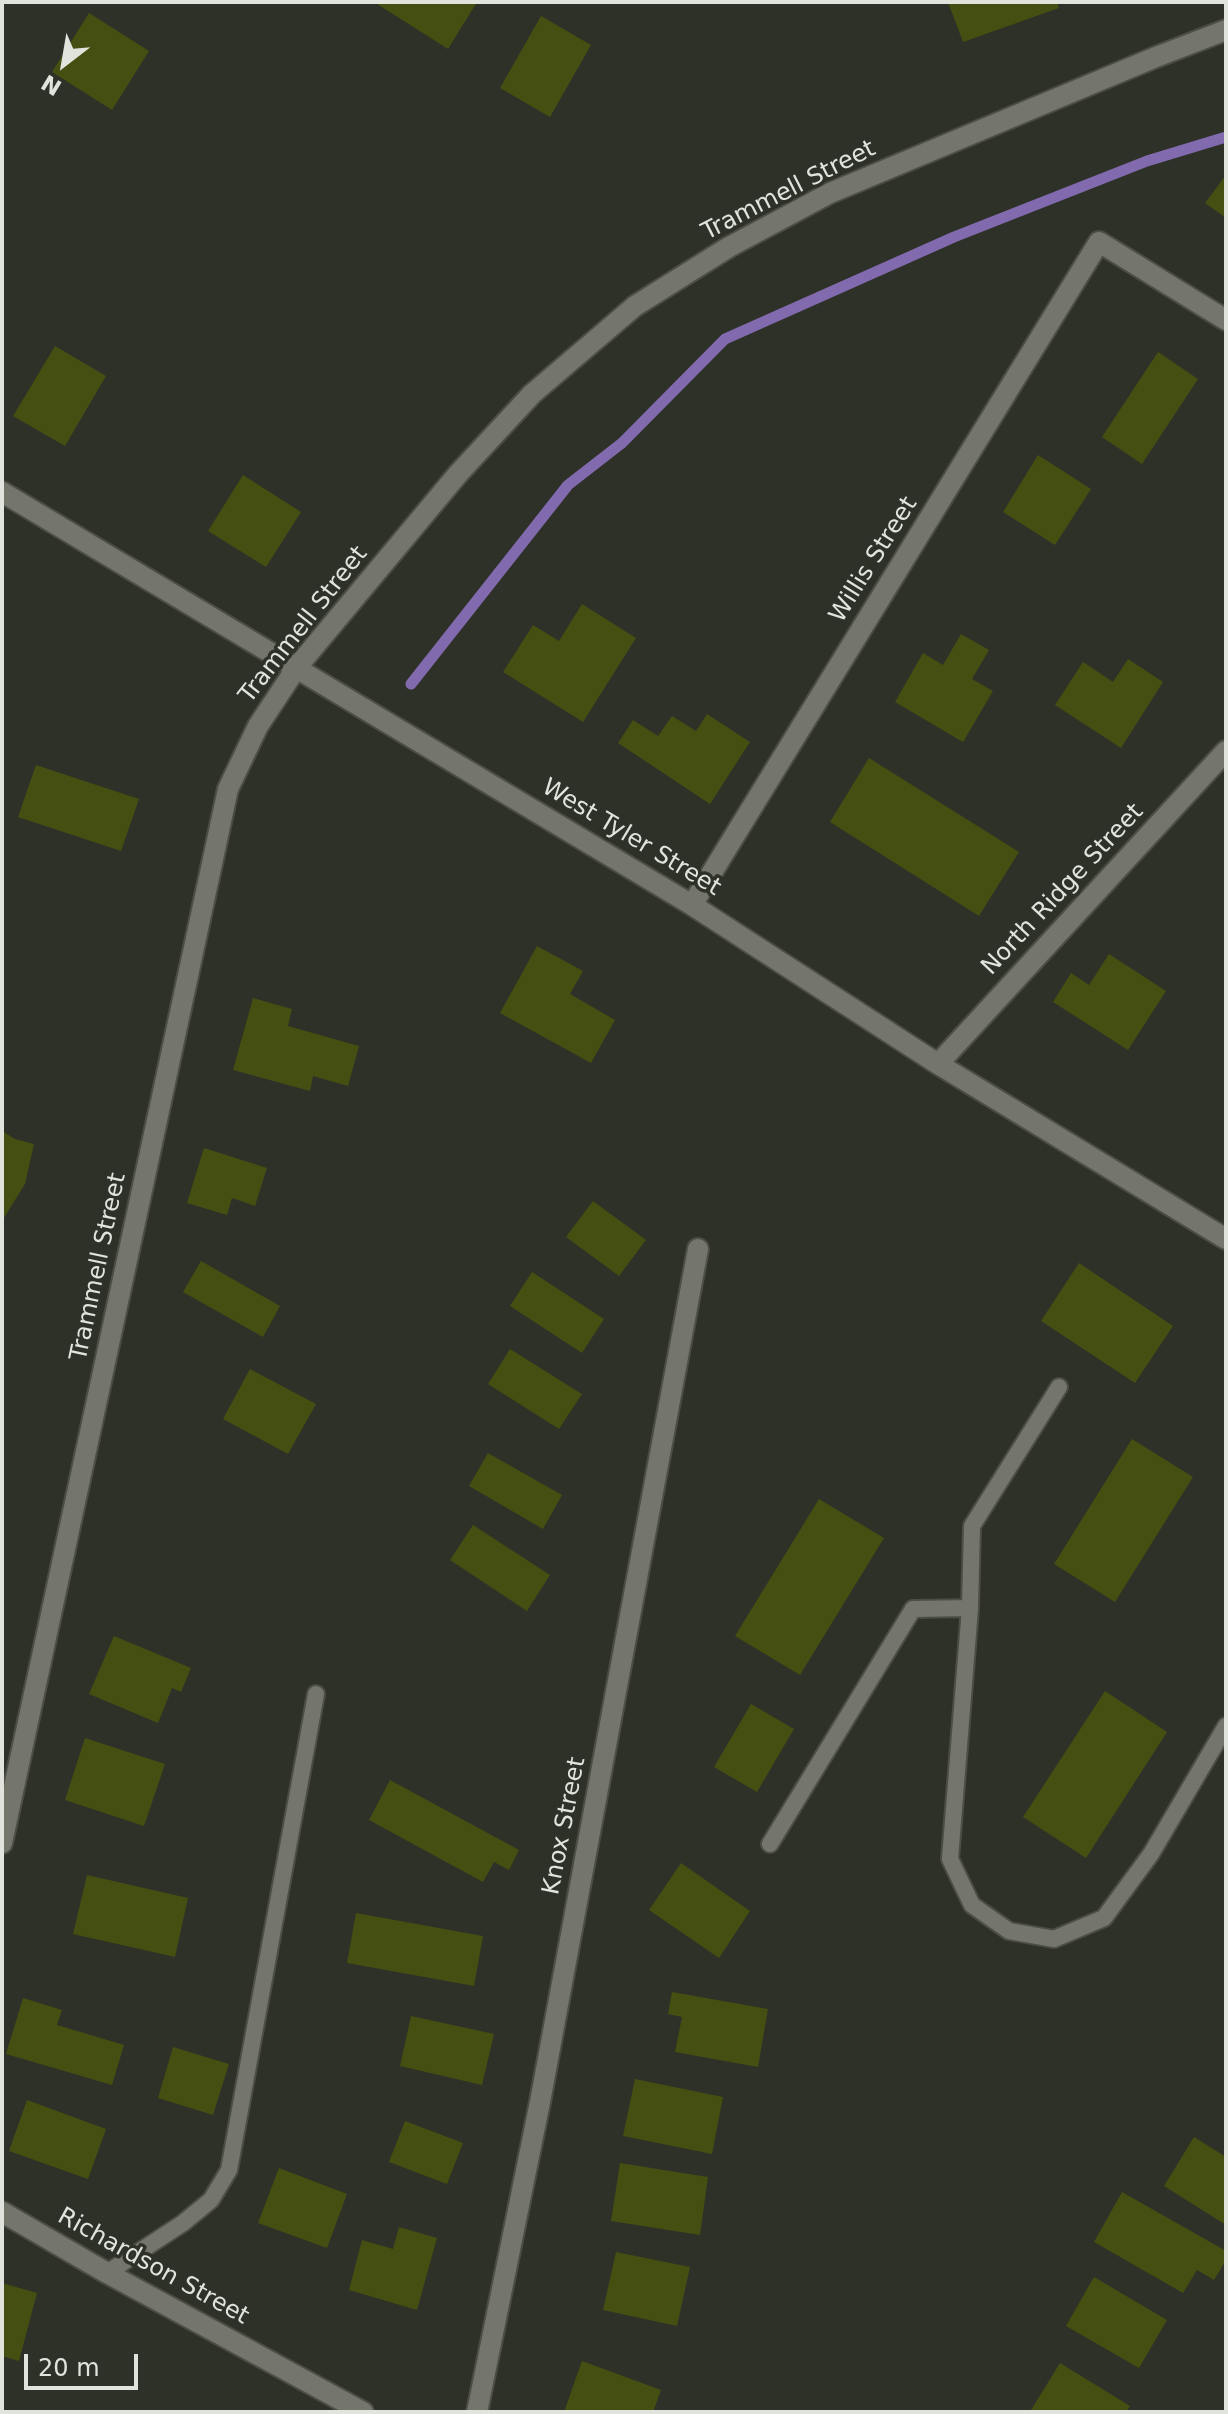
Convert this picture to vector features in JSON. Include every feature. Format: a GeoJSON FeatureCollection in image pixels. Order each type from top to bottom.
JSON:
{"type":"FeatureCollection","features":[{"type":"Feature","properties":{"kind":"street","name":"Trammell Street"},"geometry":{"type":"LineString","coordinates":[[2,1843],[228,789],[258,726],[297,667],[458,474],[532,394],[635,306],[729,247],[830,193],[1226,30]]}},
{"type":"Feature","properties":{"kind":"street","name":"Willis Street"},"geometry":{"type":"LineString","coordinates":[[692,905],[1099,242],[1226,320]]}},
{"type":"Feature","properties":{"kind":"street","name":"West Tyler Street"},"geometry":{"type":"LineString","coordinates":[[2,492],[692,905],[938,1064],[1226,1239]]}},
{"type":"Feature","properties":{"kind":"street","name":"North Ridge Street"},"geometry":{"type":"LineString","coordinates":[[938,1064],[1226,751]]}},
{"type":"Feature","properties":{"kind":"street","name":"Knox Street"},"geometry":{"type":"LineString","coordinates":[[477,2412],[543,2087],[698,1249]]}},
{"type":"Feature","properties":{"kind":"street","name":"Richardson Street"},"geometry":{"type":"LineString","coordinates":[[2,2212],[107,2273],[363,2412]]}},
{"type":"Feature","properties":{"kind":"lane"},"geometry":{"type":"LineString","coordinates":[[1059,1387],[972,1526],[970,1608],[950,1859],[972,1905],[1009,1931],[1054,1939],[1104,1918],[1151,1854],[1226,1726]]}},
{"type":"Feature","properties":{"kind":"lane"},"geometry":{"type":"LineString","coordinates":[[770,1844],[913,1609],[970,1608]]}},
{"type":"Feature","properties":{"kind":"lane"},"geometry":{"type":"LineString","coordinates":[[107,2273],[183,2223],[211,2200],[229,2170],[316,1694]]}},
{"type":"Feature","properties":{"kind":"building"},"geometry":{"type":"Polygon","coordinates":[[[374,2],[477,2],[448,49],[374,2]]]}},
{"type":"Feature","properties":{"kind":"building"},"geometry":{"type":"Polygon","coordinates":[[[948,2],[1057,2],[1059,8],[963,42],[948,2]]]}},
{"type":"Feature","properties":{"kind":"building"},"geometry":{"type":"Polygon","coordinates":[[[89,13],[149,51],[112,110],[52,72],[89,13]]]}},
{"type":"Feature","properties":{"kind":"building"},"geometry":{"type":"Polygon","coordinates":[[[541,16],[591,45],[550,117],[500,88],[541,16]]]}},
{"type":"Feature","properties":{"kind":"building"},"geometry":{"type":"Polygon","coordinates":[[[1226,175],[1226,218],[1205,203],[1226,175]]]}},
{"type":"Feature","properties":{"kind":"building"},"geometry":{"type":"Polygon","coordinates":[[[55,346],[106,376],[65,446],[13,416],[55,346]]]}},
{"type":"Feature","properties":{"kind":"building"},"geometry":{"type":"Polygon","coordinates":[[[1158,352],[1198,379],[1142,464],[1102,437],[1158,352]]]}},
{"type":"Feature","properties":{"kind":"building"},"geometry":{"type":"Polygon","coordinates":[[[1038,455],[1091,489],[1055,545],[1003,512],[1038,455]]]}},
{"type":"Feature","properties":{"kind":"building"},"geometry":{"type":"Polygon","coordinates":[[[243,475],[301,512],[266,567],[208,531],[243,475]]]}},
{"type":"Feature","properties":{"kind":"building"},"geometry":{"type":"Polygon","coordinates":[[[582,604],[636,638],[583,722],[503,672],[533,625],[559,641],[582,604]]]}},
{"type":"Feature","properties":{"kind":"building"},"geometry":{"type":"Polygon","coordinates":[[[961,634],[989,650],[972,679],[993,691],[963,742],[895,702],[923,653],[943,665],[961,634]]]}},
{"type":"Feature","properties":{"kind":"building"},"geometry":{"type":"Polygon","coordinates":[[[1128,659],[1163,682],[1121,748],[1055,705],[1083,662],[1113,682],[1128,659]]]}},
{"type":"Feature","properties":{"kind":"building"},"geometry":{"type":"Polygon","coordinates":[[[707,714],[750,742],[710,804],[618,743],[633,720],[658,736],[672,716],[696,731],[707,714]]]}},
{"type":"Feature","properties":{"kind":"building"},"geometry":{"type":"Polygon","coordinates":[[[869,758],[1019,852],[979,916],[830,822],[869,758]]]}},
{"type":"Feature","properties":{"kind":"building"},"geometry":{"type":"Polygon","coordinates":[[[36,765],[139,799],[121,851],[18,817],[36,765]]]}},
{"type":"Feature","properties":{"kind":"building"},"geometry":{"type":"Polygon","coordinates":[[[537,946],[583,971],[570,994],[615,1020],[591,1063],[500,1013],[537,946]]]}},
{"type":"Feature","properties":{"kind":"building"},"geometry":{"type":"Polygon","coordinates":[[[1109,954],[1166,991],[1128,1050],[1053,1002],[1071,973],[1089,985],[1109,954]]]}},
{"type":"Feature","properties":{"kind":"building"},"geometry":{"type":"Polygon","coordinates":[[[253,998],[292,1009],[288,1026],[359,1046],[348,1086],[313,1076],[310,1091],[233,1070],[253,998]]]}},
{"type":"Feature","properties":{"kind":"building"},"geometry":{"type":"Polygon","coordinates":[[[2,1131],[15,1139],[34,1144],[25,1184],[2,1221],[2,1131]]]}},
{"type":"Feature","properties":{"kind":"building"},"geometry":{"type":"Polygon","coordinates":[[[204,1148],[267,1168],[255,1206],[232,1198],[227,1215],[187,1203],[204,1148]]]}},
{"type":"Feature","properties":{"kind":"building"},"geometry":{"type":"Polygon","coordinates":[[[593,1201],[646,1240],[619,1276],[566,1237],[593,1201]]]}},
{"type":"Feature","properties":{"kind":"building"},"geometry":{"type":"Polygon","coordinates":[[[201,1261],[280,1306],[263,1337],[183,1292],[201,1261]]]}},
{"type":"Feature","properties":{"kind":"building"},"geometry":{"type":"Polygon","coordinates":[[[1079,1263],[1173,1326],[1135,1383],[1041,1321],[1079,1263]]]}},
{"type":"Feature","properties":{"kind":"building"},"geometry":{"type":"Polygon","coordinates":[[[532,1272],[604,1319],[582,1353],[510,1306],[532,1272]]]}},
{"type":"Feature","properties":{"kind":"building"},"geometry":{"type":"Polygon","coordinates":[[[510,1349],[582,1394],[559,1429],[488,1384],[510,1349]]]}},
{"type":"Feature","properties":{"kind":"building"},"geometry":{"type":"Polygon","coordinates":[[[250,1369],[316,1404],[288,1454],[223,1419],[250,1369]]]}},
{"type":"Feature","properties":{"kind":"building"},"geometry":{"type":"Polygon","coordinates":[[[1132,1439],[1193,1477],[1115,1602],[1054,1564],[1132,1439]]]}},
{"type":"Feature","properties":{"kind":"building"},"geometry":{"type":"Polygon","coordinates":[[[488,1453],[562,1495],[543,1529],[469,1486],[488,1453]]]}},
{"type":"Feature","properties":{"kind":"building"},"geometry":{"type":"Polygon","coordinates":[[[819,1499],[884,1538],[800,1675],[735,1636],[819,1499]]]}},
{"type":"Feature","properties":{"kind":"building"},"geometry":{"type":"Polygon","coordinates":[[[473,1525],[550,1575],[527,1611],[450,1560],[473,1525]]]}},
{"type":"Feature","properties":{"kind":"building"},"geometry":{"type":"Polygon","coordinates":[[[114,1636],[191,1668],[181,1692],[172,1688],[158,1723],[89,1694],[114,1636]]]}},
{"type":"Feature","properties":{"kind":"building"},"geometry":{"type":"Polygon","coordinates":[[[1105,1691],[1167,1732],[1086,1858],[1023,1817],[1105,1691]]]}},
{"type":"Feature","properties":{"kind":"building"},"geometry":{"type":"Polygon","coordinates":[[[751,1704],[794,1729],[757,1792],[714,1767],[751,1704]]]}},
{"type":"Feature","properties":{"kind":"building"},"geometry":{"type":"Polygon","coordinates":[[[85,1738],[165,1764],[144,1826],[65,1800],[85,1738]]]}},
{"type":"Feature","properties":{"kind":"building"},"geometry":{"type":"Polygon","coordinates":[[[390,1780],[519,1850],[509,1870],[494,1862],[483,1882],[369,1820],[390,1780]]]}},
{"type":"Feature","properties":{"kind":"building"},"geometry":{"type":"Polygon","coordinates":[[[681,1863],[750,1911],[719,1958],[649,1910],[681,1863]]]}},
{"type":"Feature","properties":{"kind":"building"},"geometry":{"type":"Polygon","coordinates":[[[87,1875],[188,1898],[175,1957],[73,1934],[87,1875]]]}},
{"type":"Feature","properties":{"kind":"building"},"geometry":{"type":"Polygon","coordinates":[[[356,1913],[483,1936],[474,1986],[347,1963],[356,1913]]]}},
{"type":"Feature","properties":{"kind":"building"},"geometry":{"type":"Polygon","coordinates":[[[672,1992],[768,2009],[758,2067],[675,2052],[682,2017],[668,2014],[672,1992]]]}},
{"type":"Feature","properties":{"kind":"building"},"geometry":{"type":"Polygon","coordinates":[[[23,1998],[62,2010],[57,2025],[124,2045],[112,2085],[6,2054],[23,1998]]]}},
{"type":"Feature","properties":{"kind":"building"},"geometry":{"type":"Polygon","coordinates":[[[411,2016],[494,2034],[482,2085],[400,2066],[411,2016]]]}},
{"type":"Feature","properties":{"kind":"building"},"geometry":{"type":"Polygon","coordinates":[[[173,2047],[229,2064],[213,2115],[158,2098],[173,2047]]]}},
{"type":"Feature","properties":{"kind":"building"},"geometry":{"type":"Polygon","coordinates":[[[635,2079],[723,2097],[712,2154],[623,2136],[635,2079]]]}},
{"type":"Feature","properties":{"kind":"building"},"geometry":{"type":"Polygon","coordinates":[[[27,2100],[106,2129],[88,2179],[9,2151],[27,2100]]]}},
{"type":"Feature","properties":{"kind":"building"},"geometry":{"type":"Polygon","coordinates":[[[405,2121],[463,2143],[447,2184],[389,2162],[405,2121]]]}},
{"type":"Feature","properties":{"kind":"building"},"geometry":{"type":"Polygon","coordinates":[[[1194,2137],[1226,2157],[1226,2225],[1164,2186],[1194,2137]]]}},
{"type":"Feature","properties":{"kind":"building"},"geometry":{"type":"Polygon","coordinates":[[[620,2163],[708,2177],[700,2235],[611,2221],[620,2163]]]}},
{"type":"Feature","properties":{"kind":"building"},"geometry":{"type":"Polygon","coordinates":[[[279,2168],[347,2194],[327,2248],[258,2223],[279,2168]]]}},
{"type":"Feature","properties":{"kind":"building"},"geometry":{"type":"Polygon","coordinates":[[[1122,2192],[1226,2251],[1226,2260],[1214,2280],[1197,2270],[1183,2293],[1094,2242],[1122,2192]]]}},
{"type":"Feature","properties":{"kind":"building"},"geometry":{"type":"Polygon","coordinates":[[[399,2227],[437,2238],[417,2310],[349,2290],[362,2240],[393,2249],[399,2227]]]}},
{"type":"Feature","properties":{"kind":"building"},"geometry":{"type":"Polygon","coordinates":[[[616,2252],[690,2267],[677,2326],[603,2310],[616,2252]]]}},
{"type":"Feature","properties":{"kind":"building"},"geometry":{"type":"Polygon","coordinates":[[[1094,2277],[1167,2320],[1139,2368],[1066,2326],[1094,2277]]]}},
{"type":"Feature","properties":{"kind":"building"},"geometry":{"type":"Polygon","coordinates":[[[2,2283],[37,2293],[19,2361],[2,2356],[2,2283]]]}},
{"type":"Feature","properties":{"kind":"building"},"geometry":{"type":"Polygon","coordinates":[[[582,2361],[661,2390],[653,2412],[564,2412],[582,2361]]]}},
{"type":"Feature","properties":{"kind":"building"},"geometry":{"type":"Polygon","coordinates":[[[1060,2363],[1130,2406],[1126,2412],[1031,2410],[1060,2363]]]}},
{"type":"Feature","properties":{"kind":"waterway"},"geometry":{"type":"LineString","coordinates":[[411,684],[568,485],[622,443],[725,339],[954,237],[1147,161],[1226,137]]}}]}
